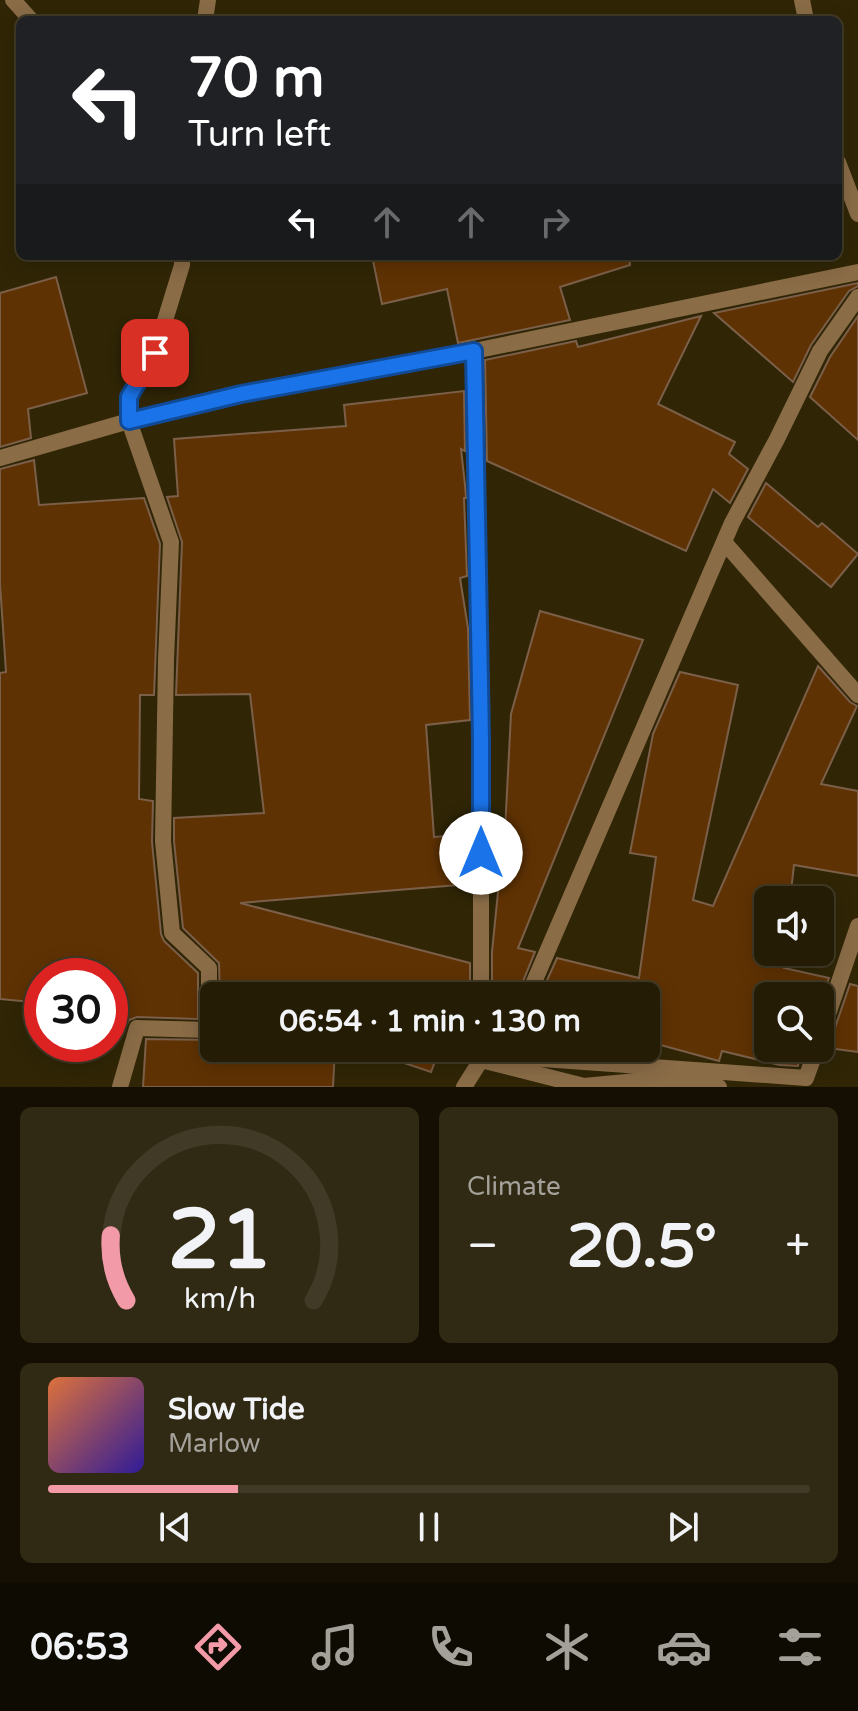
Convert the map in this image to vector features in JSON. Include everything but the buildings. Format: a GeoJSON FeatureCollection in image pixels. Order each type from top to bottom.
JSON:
{"type":"FeatureCollection","features":[{"type":"Feature","properties":{"kind":"street"},"geometry":{"type":"LineString","coordinates":[[13,0],[27,16]]}},
{"type":"Feature","properties":{"kind":"street"},"geometry":{"type":"LineString","coordinates":[[842,172],[858,214]]}},
{"type":"Feature","properties":{"kind":"street"},"geometry":{"type":"LineString","coordinates":[[120,1087],[137,1028],[209,1030],[209,968],[172,933],[163,841],[171,542],[129,421],[129,397],[155,353],[182,260]]}},
{"type":"Feature","properties":{"kind":"street"},"geometry":{"type":"LineString","coordinates":[[0,458],[129,421],[241,394],[474,351],[858,272]]}},
{"type":"Feature","properties":{"kind":"street"},"geometry":{"type":"LineString","coordinates":[[534,982],[732,523],[820,351],[858,297]]}},
{"type":"Feature","properties":{"kind":"street"},"geometry":{"type":"LineString","coordinates":[[474,351],[481,739],[481,982]]}},
{"type":"Feature","properties":{"kind":"street"},"geometry":{"type":"LineString","coordinates":[[724,542],[858,695]]}},
{"type":"Feature","properties":{"kind":"street"},"geometry":{"type":"LineString","coordinates":[[834,997],[858,926]]}},
{"type":"Feature","properties":{"kind":"street"},"geometry":{"type":"LineString","coordinates":[[464,1087],[477,1062]]}},
{"type":"Feature","properties":{"kind":"street"},"geometry":{"type":"LineString","coordinates":[[507,1062],[584,1086],[689,1080],[719,1087]]}},
{"type":"Feature","properties":{"kind":"street"},"geometry":{"type":"LineString","coordinates":[[620,1062],[806,1078],[812,1062]]}},
{"type":"Feature","properties":{"kind":"route"},"geometry":{"type":"LineString","coordinates":[[155,353],[129,397],[129,421],[241,394],[474,351],[481,853]]}}]}
